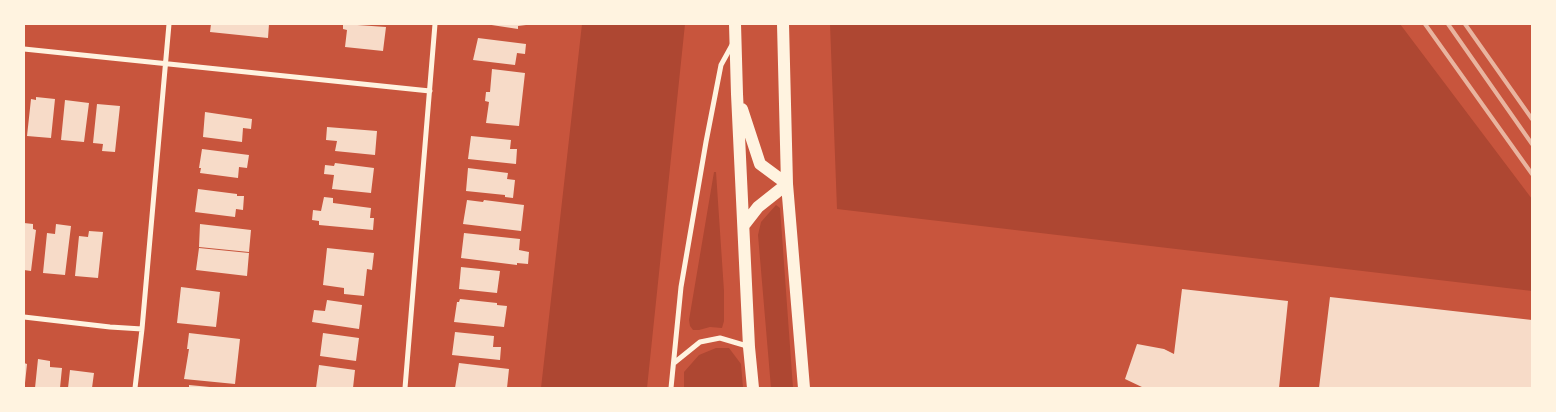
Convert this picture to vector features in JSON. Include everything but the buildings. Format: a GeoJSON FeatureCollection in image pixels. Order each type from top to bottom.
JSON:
{"type":"FeatureCollection","features":[{"type":"Feature","properties":{"kind":"main road"},"geometry":{"type":"LineString","coordinates":[[735,24],[749,347],[753,388]]}},
{"type":"Feature","properties":{"kind":"main road"},"geometry":{"type":"LineString","coordinates":[[783,24],[787,184],[804,388]]}},
{"type":"Feature","properties":{"kind":"main road"},"geometry":{"type":"LineString","coordinates":[[737,94],[760,164],[787,184]]}},
{"type":"Feature","properties":{"kind":"main road"},"geometry":{"type":"LineString","coordinates":[[744,225],[758,207],[787,184]]}},
{"type":"Feature","properties":{"kind":"street"},"geometry":{"type":"LineString","coordinates":[[135,388],[169,24]]}},
{"type":"Feature","properties":{"kind":"street"},"geometry":{"type":"LineString","coordinates":[[405,388],[435,24]]}},
{"type":"Feature","properties":{"kind":"street"},"geometry":{"type":"LineString","coordinates":[[671,388],[681,286],[713,102],[721,64],[736,38]]}},
{"type":"Feature","properties":{"kind":"street"},"geometry":{"type":"LineString","coordinates":[[24,49],[430,91]]}},
{"type":"Feature","properties":{"kind":"street"},"geometry":{"type":"LineString","coordinates":[[24,317],[142,329]]}},
{"type":"Feature","properties":{"kind":"street"},"geometry":{"type":"LineString","coordinates":[[674,363],[700,342],[720,338],[749,347]]}},
{"type":"Feature","properties":{"kind":"shaded area"},"geometry":{"type":"Polygon","coordinates":[[[582,24],[685,24],[647,388],[541,388],[582,24]]]}},
{"type":"Feature","properties":{"kind":"shaded area"},"geometry":{"type":"Polygon","coordinates":[[[830,24],[1400,24],[1532,199],[1532,291],[837,209],[830,24]]]}},
{"type":"Feature","properties":{"kind":"shaded area"},"geometry":{"type":"Polygon","coordinates":[[[714,172],[716,172],[724,291],[724,321],[722,328],[710,327],[693,330],[689,320],[714,172]]]}},
{"type":"Feature","properties":{"kind":"shaded area"},"geometry":{"type":"Polygon","coordinates":[[[776,205],[780,208],[793,388],[771,388],[758,235],[761,222],[776,205]]]}},
{"type":"Feature","properties":{"kind":"shaded area"},"geometry":{"type":"Polygon","coordinates":[[[716,348],[729,348],[741,364],[743,388],[684,388],[684,372],[699,355],[716,348]]]}},
{"type":"Feature","properties":{"kind":"railway"},"geometry":{"type":"LineString","coordinates":[[1425,24],[1532,174]]}},
{"type":"Feature","properties":{"kind":"railway"},"geometry":{"type":"LineString","coordinates":[[1448,24],[1532,144]]}},
{"type":"Feature","properties":{"kind":"railway"},"geometry":{"type":"LineString","coordinates":[[1465,24],[1532,119]]}}]}
